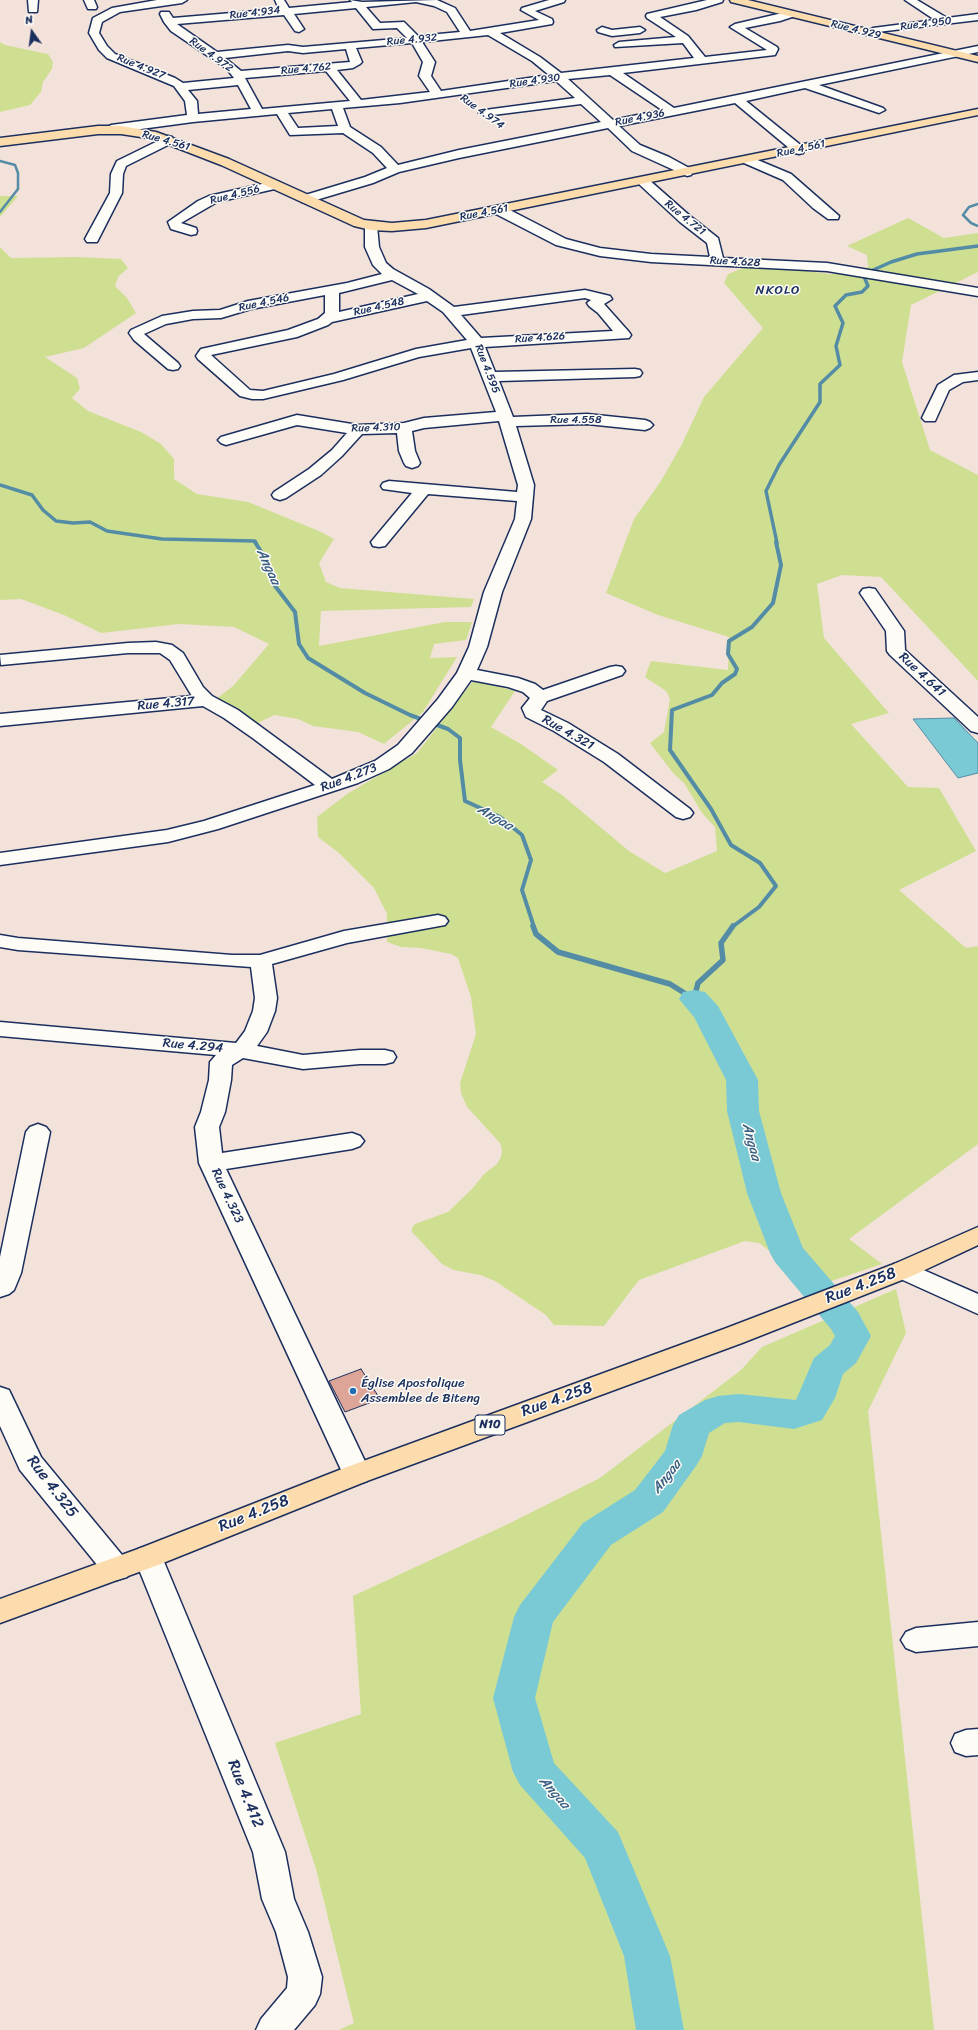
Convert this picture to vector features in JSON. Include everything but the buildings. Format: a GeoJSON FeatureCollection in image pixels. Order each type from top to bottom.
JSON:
{"type":"FeatureCollection","features":[{"type":"Feature","properties":{"kind":"main road","name":"Rue 4.929"},"geometry":{"type":"LineString","coordinates":[[735,0],[978,58]]}},
{"type":"Feature","properties":{"kind":"main road","name":"Rue 4.929"},"geometry":{"type":"LineString","coordinates":[[748,0],[956,53]]}},
{"type":"Feature","properties":{"kind":"main road","name":"Rue 4.561"},"geometry":{"type":"LineString","coordinates":[[0,142],[53,134],[111,129],[132,132],[168,140],[225,162],[306,200],[371,226],[392,227],[421,225],[644,182],[978,112]]}},
{"type":"Feature","properties":{"kind":"main road","name":"Rue 4.258"},"geometry":{"type":"LineString","coordinates":[[0,1611],[117,1569],[357,1474],[732,1336],[903,1270],[978,1235]]}},
{"type":"Feature","properties":{"kind":"street","name":"Rue 4.927"},"geometry":{"type":"LineString","coordinates":[[182,0],[133,6],[104,15],[97,20],[94,33],[102,48],[112,56],[171,80],[180,87],[191,101],[193,118]]}},
{"type":"Feature","properties":{"kind":"street"},"geometry":{"type":"LineString","coordinates":[[278,0],[299,29]]}},
{"type":"Feature","properties":{"kind":"street","name":"Rue 4.934"},"geometry":{"type":"LineString","coordinates":[[169,22],[227,11],[286,10],[356,2],[413,0]]}},
{"type":"Feature","properties":{"kind":"street"},"geometry":{"type":"LineString","coordinates":[[418,0],[437,3],[451,10],[467,35]]}},
{"type":"Feature","properties":{"kind":"street","name":"Rue 4.932"},"geometry":{"type":"LineString","coordinates":[[214,56],[288,48],[303,50],[350,46],[490,32],[548,22],[548,20],[526,10],[560,0]]}},
{"type":"Feature","properties":{"kind":"street"},"geometry":{"type":"LineString","coordinates":[[700,60],[684,38],[665,27],[651,16],[692,8],[718,0]]}},
{"type":"Feature","properties":{"kind":"street"},"geometry":{"type":"LineString","coordinates":[[910,0],[946,22]]}},
{"type":"Feature","properties":{"kind":"street","name":"Rue 4.972"},"geometry":{"type":"LineString","coordinates":[[159,2],[169,22],[175,29],[231,67],[240,78],[258,112]]}},
{"type":"Feature","properties":{"kind":"street"},"geometry":{"type":"LineString","coordinates":[[356,2],[377,27],[400,24],[415,40],[429,62],[426,76],[438,95]]}},
{"type":"Feature","properties":{"kind":"street","name":"Rue 4.930"},"geometry":{"type":"LineString","coordinates":[[193,118],[358,104],[438,95],[559,77],[771,53],[773,49],[735,27],[776,19],[791,14]]}},
{"type":"Feature","properties":{"kind":"street","name":"Rue 4.950"},"geometry":{"type":"LineString","coordinates":[[873,31],[978,17]]}},
{"type":"Feature","properties":{"kind":"street"},"geometry":{"type":"LineString","coordinates":[[602,30],[612,33],[665,27]]}},
{"type":"Feature","properties":{"kind":"street"},"geometry":{"type":"LineString","coordinates":[[490,32],[536,59],[559,77],[586,100],[636,148],[665,160],[688,172]]}},
{"type":"Feature","properties":{"kind":"street"},"geometry":{"type":"LineString","coordinates":[[619,46],[684,40]]}},
{"type":"Feature","properties":{"kind":"street","name":"Rue 4.762"},"geometry":{"type":"LineString","coordinates":[[180,87],[355,64],[350,46]]}},
{"type":"Feature","properties":{"kind":"street","name":"Rue 4.936"},"geometry":{"type":"LineString","coordinates":[[306,200],[369,180],[395,169],[467,152],[736,99],[978,48]]}},
{"type":"Feature","properties":{"kind":"street"},"geometry":{"type":"LineString","coordinates":[[329,67],[358,104]]}},
{"type":"Feature","properties":{"kind":"street"},"geometry":{"type":"LineString","coordinates":[[612,72],[672,112]]}},
{"type":"Feature","properties":{"kind":"street"},"geometry":{"type":"LineString","coordinates":[[804,84],[878,110]]}},
{"type":"Feature","properties":{"kind":"street","name":"Rue 4.974"},"geometry":{"type":"LineString","coordinates":[[455,92],[497,122]]}},
{"type":"Feature","properties":{"kind":"street"},"geometry":{"type":"LineString","coordinates":[[736,99],[798,150]]}},
{"type":"Feature","properties":{"kind":"street"},"geometry":{"type":"LineString","coordinates":[[485,114],[586,100]]}},
{"type":"Feature","properties":{"kind":"street"},"geometry":{"type":"LineString","coordinates":[[336,106],[344,129]]}},
{"type":"Feature","properties":{"kind":"street"},"geometry":{"type":"LineString","coordinates":[[281,111],[294,132],[344,129],[377,150],[395,169]]}},
{"type":"Feature","properties":{"kind":"street"},"geometry":{"type":"LineString","coordinates":[[111,129],[193,118]]}},
{"type":"Feature","properties":{"kind":"street"},"geometry":{"type":"LineString","coordinates":[[92,239],[116,193],[117,174],[122,164],[168,140]]}},
{"type":"Feature","properties":{"kind":"street"},"geometry":{"type":"LineString","coordinates":[[748,160],[787,177],[817,205],[833,216]]}},
{"type":"Feature","properties":{"kind":"street","name":"Rue 4.721"},"geometry":{"type":"LineString","coordinates":[[644,182],[685,220],[713,241],[717,260]]}},
{"type":"Feature","properties":{"kind":"street","name":"Rue 4.556"},"geometry":{"type":"LineString","coordinates":[[191,231],[176,226],[174,222],[196,207],[213,199],[275,185]]}},
{"type":"Feature","properties":{"kind":"street","name":"Rue 4.628"},"geometry":{"type":"LineString","coordinates":[[499,210],[561,242],[600,252],[651,258],[717,260],[724,262],[826,267],[878,277],[978,292]]}},
{"type":"Feature","properties":{"kind":"street","name":"Rue 4.595"},"geometry":{"type":"LineString","coordinates":[[371,226],[372,247],[375,258],[384,269],[429,296],[451,312],[465,326],[477,343],[506,419],[526,491]]}},
{"type":"Feature","properties":{"kind":"street","name":"Rue 4.546"},"geometry":{"type":"LineString","coordinates":[[173,366],[136,333],[162,320],[193,315],[221,314],[248,305],[332,290],[393,275]]}},
{"type":"Feature","properties":{"kind":"street"},"geometry":{"type":"LineString","coordinates":[[329,318],[332,314],[332,290]]}},
{"type":"Feature","properties":{"kind":"street","name":"Rue 4.626"},"geometry":{"type":"LineString","coordinates":[[252,395],[263,395],[338,377],[426,351],[477,343],[582,336],[624,335],[603,310],[594,303],[605,299],[585,294],[451,312]]}},
{"type":"Feature","properties":{"kind":"street","name":"Rue 4.548"},"geometry":{"type":"LineString","coordinates":[[252,395],[245,393],[203,356],[203,354],[217,348],[292,334],[329,318],[429,296]]}},
{"type":"Feature","properties":{"kind":"street"},"geometry":{"type":"LineString","coordinates":[[490,377],[636,373]]}},
{"type":"Feature","properties":{"kind":"street"},"geometry":{"type":"LineString","coordinates":[[930,418],[943,388],[959,378],[978,376]]}},
{"type":"Feature","properties":{"kind":"street","name":"Rue 4.558"},"geometry":{"type":"LineString","coordinates":[[506,419],[587,419],[645,426]]}},
{"type":"Feature","properties":{"kind":"street","name":"Rue 4.310"},"geometry":{"type":"LineString","coordinates":[[226,440],[297,420],[358,430],[404,428],[424,423],[506,419]]}},
{"type":"Feature","properties":{"kind":"street"},"geometry":{"type":"LineString","coordinates":[[404,428],[407,451],[412,463]]}},
{"type":"Feature","properties":{"kind":"street"},"geometry":{"type":"LineString","coordinates":[[280,495],[315,472],[337,453],[358,430]]}},
{"type":"Feature","properties":{"kind":"street"},"geometry":{"type":"LineString","coordinates":[[389,486],[424,489],[526,491]]}},
{"type":"Feature","properties":{"kind":"street"},"geometry":{"type":"LineString","coordinates":[[379,542],[424,489]]}},
{"type":"Feature","properties":{"kind":"street","name":"Rue 4.273"},"geometry":{"type":"LineString","coordinates":[[0,859],[127,843],[168,836],[211,824],[351,779],[382,765],[405,749],[445,703],[466,674],[478,647],[493,592],[523,518],[526,491]]}},
{"type":"Feature","properties":{"kind":"street","name":"Rue 4.641"},"geometry":{"type":"LineString","coordinates":[[869,593],[895,631],[896,651],[978,727]]}},
{"type":"Feature","properties":{"kind":"street"},"geometry":{"type":"LineString","coordinates":[[1,660],[128,648],[161,648],[172,652],[177,657],[196,690],[206,700]]}},
{"type":"Feature","properties":{"kind":"street"},"geometry":{"type":"LineString","coordinates":[[541,697],[616,671]]}},
{"type":"Feature","properties":{"kind":"street","name":"Rue 4.321"},"geometry":{"type":"LineString","coordinates":[[466,674],[521,684],[538,694],[541,697],[531,708],[533,713],[560,727],[611,758],[683,813]]}},
{"type":"Feature","properties":{"kind":"street","name":"Rue 4.317"},"geometry":{"type":"LineString","coordinates":[[0,720],[206,700],[249,727],[329,786]]}},
{"type":"Feature","properties":{"kind":"street"},"geometry":{"type":"LineString","coordinates":[[0,941],[18,944],[232,961],[261,961],[344,937],[438,921]]}},
{"type":"Feature","properties":{"kind":"street","name":"Rue 4.323"},"geometry":{"type":"LineString","coordinates":[[261,961],[265,986],[264,1011],[256,1032],[246,1046],[221,1062],[220,1080],[213,1112],[207,1127],[211,1162],[357,1474]]}},
{"type":"Feature","properties":{"kind":"street","name":"Rue 4.294"},"geometry":{"type":"LineString","coordinates":[[0,1029],[240,1050],[303,1062],[360,1057],[385,1057]]}},
{"type":"Feature","properties":{"kind":"street"},"geometry":{"type":"LineString","coordinates":[[3,1286],[9,1273],[38,1132]]}},
{"type":"Feature","properties":{"kind":"street"},"geometry":{"type":"LineString","coordinates":[[211,1162],[352,1141]]}},
{"type":"Feature","properties":{"kind":"street"},"geometry":{"type":"LineString","coordinates":[[903,1270],[978,1305]]}},
{"type":"Feature","properties":{"kind":"street","name":"Rue 4.325"},"geometry":{"type":"LineString","coordinates":[[0,1397],[30,1463],[117,1569]]}},
{"type":"Feature","properties":{"kind":"street","name":"Rue 4.412"},"geometry":{"type":"LineString","coordinates":[[148,1556],[269,1852],[278,1899],[292,1932],[305,1977],[303,1994],[273,2030]]}},
{"type":"Feature","properties":{"kind":"street"},"geometry":{"type":"LineString","coordinates":[[916,1640],[978,1634]]}},
{"type":"Feature","properties":{"kind":"green space"},"geometry":{"type":"Polygon","coordinates":[[[0,42],[5,45],[48,54],[53,62],[52,69],[43,82],[41,92],[30,105],[0,112],[0,42]]]}},
{"type":"Feature","properties":{"kind":"green space"},"geometry":{"type":"Polygon","coordinates":[[[0,196],[18,196],[0,217],[0,196]]]}},
{"type":"Feature","properties":{"kind":"green space"},"geometry":{"type":"Polygon","coordinates":[[[908,218],[944,238],[978,233],[978,272],[911,305],[902,362],[930,450],[978,475],[978,681],[881,577],[842,575],[817,584],[824,638],[889,713],[851,724],[908,787],[939,788],[976,851],[899,890],[966,948],[978,946],[978,1144],[849,1239],[882,1264],[805,1290],[774,1254],[759,1243],[745,1241],[639,1280],[604,1326],[554,1325],[546,1315],[495,1281],[480,1275],[454,1270],[442,1264],[412,1232],[412,1228],[415,1224],[448,1212],[472,1189],[484,1174],[497,1164],[501,1157],[502,1150],[500,1143],[467,1107],[461,1093],[460,1083],[476,1034],[471,997],[458,958],[451,954],[421,948],[401,947],[387,942],[387,914],[374,888],[339,853],[318,837],[317,817],[347,794],[417,753],[474,680],[515,691],[491,727],[521,744],[558,770],[542,782],[562,795],[629,851],[665,873],[717,851],[715,827],[702,813],[684,783],[673,773],[650,743],[664,732],[670,699],[666,691],[645,677],[651,661],[728,670],[729,637],[658,615],[606,593],[634,519],[661,481],[682,444],[704,397],[763,328],[724,283],[728,274],[743,268],[773,267],[830,274],[848,274],[868,267],[867,255],[847,246],[908,218]]]}},
{"type":"Feature","properties":{"kind":"green space"},"geometry":{"type":"Polygon","coordinates":[[[0,247],[11,258],[77,257],[121,259],[128,268],[118,277],[115,286],[127,298],[136,313],[84,348],[45,357],[77,378],[80,389],[72,398],[88,411],[141,432],[161,444],[174,459],[174,479],[197,494],[248,502],[319,531],[334,539],[319,563],[326,582],[340,588],[474,599],[471,607],[321,611],[319,646],[445,622],[472,622],[466,640],[434,644],[430,658],[457,657],[423,712],[384,744],[358,732],[313,726],[298,719],[274,715],[254,725],[216,699],[233,686],[269,644],[234,627],[179,624],[101,633],[64,615],[21,599],[0,600],[0,247]]]}},
{"type":"Feature","properties":{"kind":"green space"},"geometry":{"type":"Polygon","coordinates":[[[896,1289],[906,1333],[868,1411],[934,2030],[339,2030],[354,2023],[316,1869],[275,1743],[361,1714],[353,1596],[506,1525],[600,1478],[741,1370],[762,1347],[896,1289]]]}},
{"type":"Feature","properties":{"kind":"water"},"geometry":{"type":"Polygon","coordinates":[[[954,718],[978,743],[978,773],[958,778],[913,719],[954,718]]]}},
{"type":"Feature","properties":{"kind":"waterway"},"geometry":{"type":"LineString","coordinates":[[0,161],[15,165],[18,173],[18,189],[0,212]]}},
{"type":"Feature","properties":{"kind":"waterway"},"geometry":{"type":"LineString","coordinates":[[978,204],[969,207],[963,215],[971,223],[978,226]]}},
{"type":"Feature","properties":{"kind":"waterway"},"geometry":{"type":"LineString","coordinates":[[777,543],[766,491],[779,465],[820,402],[820,384],[840,365],[836,346],[843,323],[835,306],[846,295],[862,292],[868,286],[865,279],[871,271],[891,262],[917,254],[978,246]]}},
{"type":"Feature","properties":{"kind":"waterway","name":"Angaa"},"geometry":{"type":"LineString","coordinates":[[0,485],[32,495],[43,510],[56,521],[73,523],[90,522],[107,531],[162,539],[255,541],[256,543]]}},
{"type":"Feature","properties":{"kind":"waterway","name":"Angaa"},"geometry":{"type":"LineString","coordinates":[[255,542],[265,558],[272,582],[295,612],[299,644],[308,658],[365,693],[410,715],[448,729],[460,738],[460,760],[465,801],[500,817],[522,835],[531,860],[522,890],[534,927]]}},
{"type":"Feature","properties":{"kind":"waterway"},"geometry":{"type":"LineString","coordinates":[[733,927],[759,907],[776,886],[760,863],[731,845],[711,809],[670,750],[672,710],[712,695],[722,683],[735,674],[737,669],[728,654],[729,641],[752,627],[773,603],[781,565],[776,542]]}},
{"type":"Feature","properties":{"kind":"waterway","name":"Angaa"},"geometry":{"type":"LineString","coordinates":[[533,926],[536,934],[558,952],[670,984],[694,999],[698,983],[723,960],[721,943],[733,927]]}},
{"type":"Feature","properties":{"kind":"waterway","name":"Angaa"},"geometry":{"type":"LineString","coordinates":[[660,2030],[647,1956],[602,1846],[535,1772],[514,1698],[534,1617],[597,1534],[649,1501],[683,1456],[692,1425],[718,1410],[739,1408],[794,1415],[809,1410],[816,1398],[827,1367],[843,1354],[853,1336],[845,1321],[787,1253],[764,1193],[743,1111],[742,1080],[707,1013],[694,999]]}},
{"type":"Feature","properties":{"kind":"place","name":"Église Apostolique Assemblee de Biteng"},"geometry":{"type":"Point","coordinates":[353,1391]}},
{"type":"Feature","properties":{"kind":"district","name":"NKOLO"},"geometry":{"type":"Point","coordinates":[778,291]}}]}
